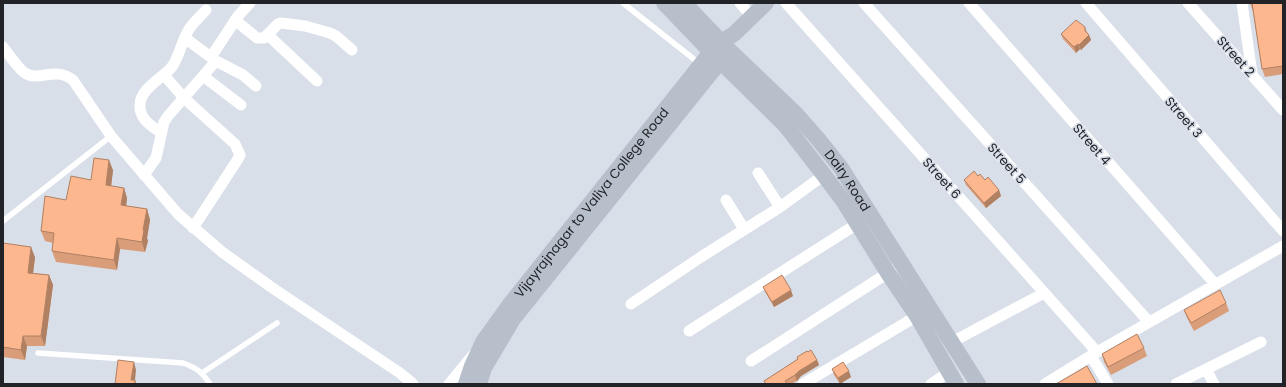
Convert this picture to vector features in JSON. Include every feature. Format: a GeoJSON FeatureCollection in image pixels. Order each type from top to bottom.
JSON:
{"type":"FeatureCollection","features":[{"type":"Feature","properties":{"kind":"main road","name":"Dairy Road"},"geometry":{"type":"LineString","coordinates":[[664,3],[796,114],[818,139],[840,168],[978,384]]}},
{"type":"Feature","properties":{"kind":"main road","name":"Dairy Road"},"geometry":{"type":"LineString","coordinates":[[684,3],[720,51],[786,126],[824,175],[917,316],[953,378]]}},
{"type":"Feature","properties":{"kind":"main road","name":"Vijayrajnagar to Valiya College Road"},"geometry":{"type":"LineString","coordinates":[[466,384],[483,342],[511,303],[720,51],[766,3]]}},
{"type":"Feature","properties":{"kind":"main road","name":"Vijayrajnagar to Valiya College Road"},"geometry":{"type":"LineString","coordinates":[[479,384],[484,368],[513,319],[720,51]]}},
{"type":"Feature","properties":{"kind":"street"},"geometry":{"type":"LineString","coordinates":[[144,175],[156,158],[164,122],[203,76],[235,20],[250,3]]}},
{"type":"Feature","properties":{"kind":"street"},"geometry":{"type":"LineString","coordinates":[[740,3],[752,17]]}},
{"type":"Feature","properties":{"kind":"street","name":"Street 6"},"geometry":{"type":"LineString","coordinates":[[786,3],[1044,293],[1094,354],[1108,384]]}},
{"type":"Feature","properties":{"kind":"street","name":"Street 5"},"geometry":{"type":"LineString","coordinates":[[864,3],[1149,322]]}},
{"type":"Feature","properties":{"kind":"street","name":"Street 4"},"geometry":{"type":"LineString","coordinates":[[969,3],[1215,284]]}},
{"type":"Feature","properties":{"kind":"street","name":"Street 3"},"geometry":{"type":"LineString","coordinates":[[1086,3],[1283,231]]}},
{"type":"Feature","properties":{"kind":"street","name":"Street 2"},"geometry":{"type":"LineString","coordinates":[[1188,3],[1283,110]]}},
{"type":"Feature","properties":{"kind":"street"},"geometry":{"type":"LineString","coordinates":[[1242,3],[1252,74]]}},
{"type":"Feature","properties":{"kind":"street"},"geometry":{"type":"LineString","coordinates":[[161,133],[143,118],[140,110],[140,104],[144,94],[172,66],[190,28],[206,10]]}},
{"type":"Feature","properties":{"kind":"street"},"geometry":{"type":"LineString","coordinates":[[235,20],[257,38],[264,38],[278,24],[281,23],[305,26],[336,36],[352,50]]}},
{"type":"Feature","properties":{"kind":"street"},"geometry":{"type":"LineString","coordinates":[[268,35],[317,81]]}},
{"type":"Feature","properties":{"kind":"street"},"geometry":{"type":"LineString","coordinates":[[185,38],[213,59],[243,75],[256,86]]}},
{"type":"Feature","properties":{"kind":"street"},"geometry":{"type":"LineString","coordinates":[[3,47],[24,73],[32,76],[66,74],[73,80],[111,136],[144,175],[178,214],[222,252],[414,384]]}},
{"type":"Feature","properties":{"kind":"street"},"geometry":{"type":"LineString","coordinates":[[164,75],[184,98],[235,144],[240,155],[193,228]]}},
{"type":"Feature","properties":{"kind":"street"},"geometry":{"type":"LineString","coordinates":[[203,76],[241,105]]}},
{"type":"Feature","properties":{"kind":"street"},"geometry":{"type":"LineString","coordinates":[[758,173],[780,207]]}},
{"type":"Feature","properties":{"kind":"street"},"geometry":{"type":"LineString","coordinates":[[631,304],[701,256],[780,207],[824,175]]}},
{"type":"Feature","properties":{"kind":"street"},"geometry":{"type":"LineString","coordinates":[[726,200],[744,229]]}},
{"type":"Feature","properties":{"kind":"street"},"geometry":{"type":"LineString","coordinates":[[689,331],[857,224]]}},
{"type":"Feature","properties":{"kind":"street"},"geometry":{"type":"LineString","coordinates":[[1045,384],[1149,322],[1283,246]]}},
{"type":"Feature","properties":{"kind":"street"},"geometry":{"type":"LineString","coordinates":[[751,361],[901,264]]}},
{"type":"Feature","properties":{"kind":"street"},"geometry":{"type":"LineString","coordinates":[[952,342],[1044,293]]}},
{"type":"Feature","properties":{"kind":"street"},"geometry":{"type":"LineString","coordinates":[[803,384],[917,316]]}},
{"type":"Feature","properties":{"kind":"street"},"geometry":{"type":"LineString","coordinates":[[449,384],[483,342]]}},
{"type":"Feature","properties":{"kind":"street"},"geometry":{"type":"LineString","coordinates":[[1176,384],[1261,342]]}},
{"type":"Feature","properties":{"kind":"street"},"geometry":{"type":"LineString","coordinates":[[1206,369],[1214,384]]}},
{"type":"Feature","properties":{"kind":"street"},"geometry":{"type":"LineString","coordinates":[[931,384],[953,378]]}},
{"type":"Feature","properties":{"kind":"lane"},"geometry":{"type":"LineString","coordinates":[[624,3],[720,51]]}},
{"type":"Feature","properties":{"kind":"lane"},"geometry":{"type":"LineString","coordinates":[[3,221],[111,136]]}},
{"type":"Feature","properties":{"kind":"lane"},"geometry":{"type":"LineString","coordinates":[[202,373],[277,323]]}},
{"type":"Feature","properties":{"kind":"lane"},"geometry":{"type":"LineString","coordinates":[[38,353],[183,363],[194,367],[202,373],[210,384]]}},
{"type":"Feature","properties":{"kind":"building"},"geometry":{"type":"Polygon","coordinates":[[[1252,3],[1283,3],[1283,66],[1262,69],[1252,3]]]}},
{"type":"Feature","properties":{"kind":"building"},"geometry":{"type":"Polygon","coordinates":[[[1076,20],[1085,27],[1085,31],[1089,35],[1079,45],[1078,44],[1074,47],[1061,34],[1076,20]]]}},
{"type":"Feature","properties":{"kind":"building"},"geometry":{"type":"Polygon","coordinates":[[[94,158],[109,160],[106,185],[124,188],[121,205],[147,209],[142,242],[117,238],[114,260],[52,251],[54,233],[41,231],[45,196],[66,200],[71,176],[91,180],[94,158]]]}},
{"type":"Feature","properties":{"kind":"building"},"geometry":{"type":"Polygon","coordinates":[[[974,171],[978,176],[980,174],[985,180],[988,177],[999,190],[984,203],[964,180],[974,171]]]}},
{"type":"Feature","properties":{"kind":"building"},"geometry":{"type":"Polygon","coordinates":[[[3,243],[31,247],[28,273],[49,275],[41,336],[23,336],[21,350],[3,347],[3,243]]]}},
{"type":"Feature","properties":{"kind":"building"},"geometry":{"type":"Polygon","coordinates":[[[782,275],[791,290],[772,302],[763,287],[782,275]]]}},
{"type":"Feature","properties":{"kind":"building"},"geometry":{"type":"Polygon","coordinates":[[[1220,290],[1226,303],[1191,323],[1184,310],[1220,290]]]}},
{"type":"Feature","properties":{"kind":"building"},"geometry":{"type":"Polygon","coordinates":[[[1137,334],[1144,348],[1108,367],[1102,354],[1137,334]]]}},
{"type":"Feature","properties":{"kind":"building"},"geometry":{"type":"Polygon","coordinates":[[[811,350],[817,360],[785,381],[787,384],[766,384],[764,381],[798,359],[797,357],[811,350]]]}},
{"type":"Feature","properties":{"kind":"building"},"geometry":{"type":"Polygon","coordinates":[[[118,360],[134,362],[131,380],[135,380],[135,384],[115,384],[118,360]]]}},
{"type":"Feature","properties":{"kind":"building"},"geometry":{"type":"Polygon","coordinates":[[[843,362],[849,371],[838,378],[832,369],[843,362]]]}},
{"type":"Feature","properties":{"kind":"building"},"geometry":{"type":"Polygon","coordinates":[[[1087,366],[1097,384],[1056,384],[1087,366]]]}}]}
